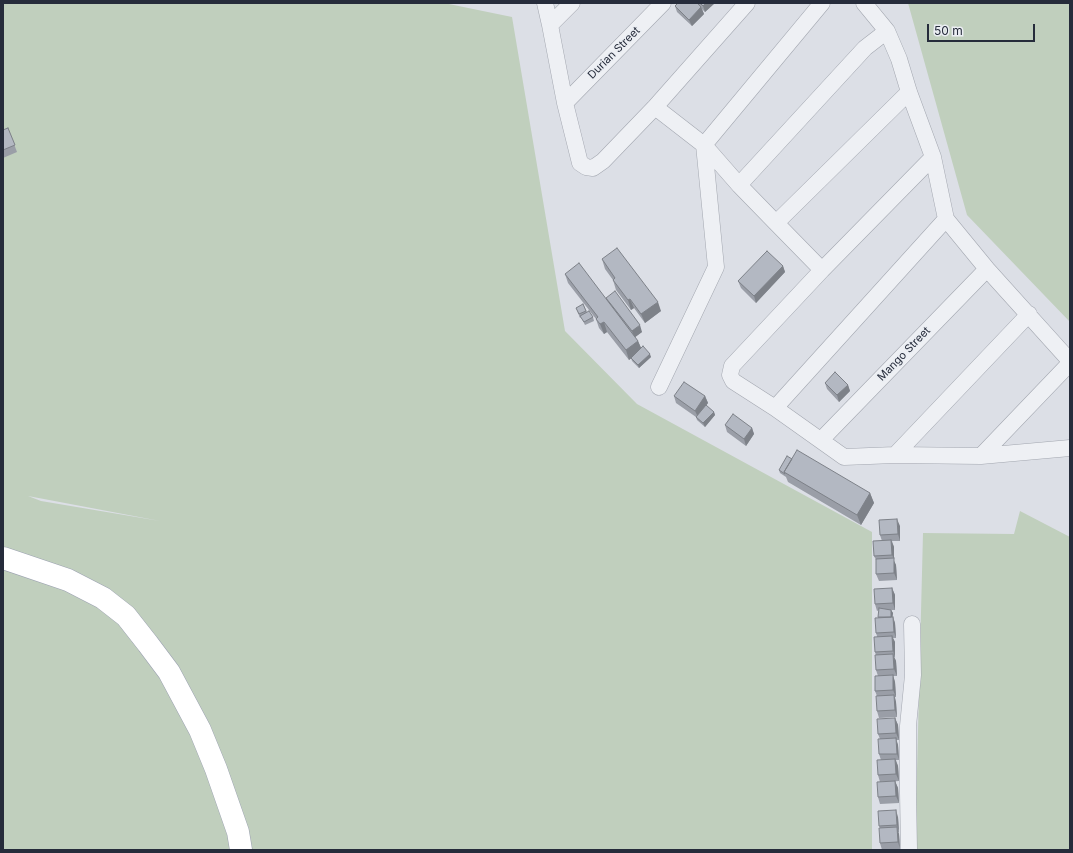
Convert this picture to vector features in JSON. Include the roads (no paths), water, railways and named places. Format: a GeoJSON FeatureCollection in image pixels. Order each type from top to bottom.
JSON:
{"type":"FeatureCollection","features":[{"type":"Feature","properties":{"kind":"main road"},"geometry":{"type":"LineString","coordinates":[[3,558],[68,580],[103,598],[126,616],[169,672],[200,730],[216,769],[238,832],[241,850]]}},
{"type":"Feature","properties":{"kind":"street"},"geometry":{"type":"LineString","coordinates":[[545,3],[565,103],[580,163],[586,167],[593,168],[603,161],[655,107],[747,3]]}},
{"type":"Feature","properties":{"kind":"street"},"geometry":{"type":"LineString","coordinates":[[550,25],[572,3]]}},
{"type":"Feature","properties":{"kind":"street","name":"Durian Street"},"geometry":{"type":"LineString","coordinates":[[565,103],[663,3]]}},
{"type":"Feature","properties":{"kind":"street"},"geometry":{"type":"LineString","coordinates":[[659,387],[716,267],[704,145],[822,3]]}},
{"type":"Feature","properties":{"kind":"street"},"geometry":{"type":"LineString","coordinates":[[864,3],[887,30],[899,59],[909,92],[933,157],[946,220],[987,269],[1029,314],[1070,362],[981,456]]}},
{"type":"Feature","properties":{"kind":"street"},"geometry":{"type":"LineString","coordinates":[[739,185],[865,48],[887,30]]}},
{"type":"Feature","properties":{"kind":"street"},"geometry":{"type":"LineString","coordinates":[[776,223],[909,92]]}},
{"type":"Feature","properties":{"kind":"street"},"geometry":{"type":"LineString","coordinates":[[655,107],[704,145],[739,185],[822,270]]}},
{"type":"Feature","properties":{"kind":"street"},"geometry":{"type":"LineString","coordinates":[[933,157],[822,270],[732,366],[730,375],[733,381],[844,456],[981,456],[1070,448]]}},
{"type":"Feature","properties":{"kind":"street"},"geometry":{"type":"LineString","coordinates":[[775,408],[946,220]]}},
{"type":"Feature","properties":{"kind":"street","name":"Mango Street"},"geometry":{"type":"LineString","coordinates":[[821,440],[987,269]]}},
{"type":"Feature","properties":{"kind":"street"},"geometry":{"type":"LineString","coordinates":[[895,455],[1029,314]]}},
{"type":"Feature","properties":{"kind":"street"},"geometry":{"type":"LineString","coordinates":[[909,850],[908,726],[913,675],[912,624]]}}]}
